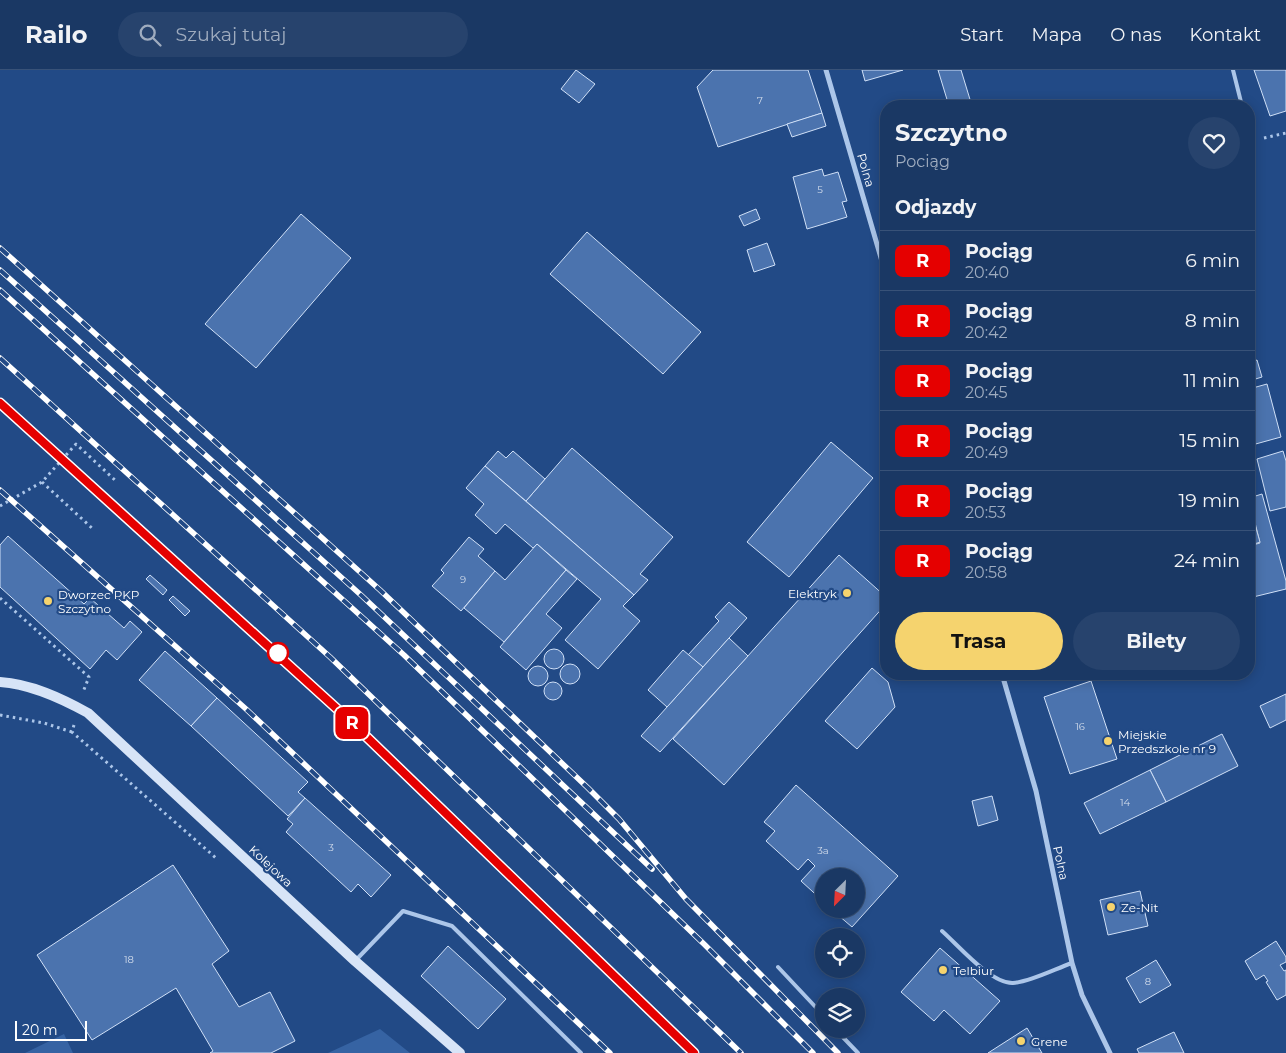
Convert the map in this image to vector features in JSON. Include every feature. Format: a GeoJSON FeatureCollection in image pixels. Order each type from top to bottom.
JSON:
{"type":"FeatureCollection","features":[{"type":"Feature","properties":{"kind":"street","name":"Polna"},"geometry":{"type":"LineString","coordinates":[[826,70],[880,254]]}},
{"type":"Feature","properties":{"kind":"street","name":"Kolejowa"},"geometry":{"type":"LineString","coordinates":[[1,680],[64,700],[88,712],[354,961],[460,1053]]}},
{"type":"Feature","properties":{"kind":"street","name":"Polna"},"geometry":{"type":"LineString","coordinates":[[1004,680],[1036,790],[1072,963],[1082,996],[1110,1053]]}},
{"type":"Feature","properties":{"kind":"lane"},"geometry":{"type":"LineString","coordinates":[[1233,70],[1240,100]]}},
{"type":"Feature","properties":{"kind":"lane"},"geometry":{"type":"LineString","coordinates":[[354,961],[403,911],[452,926],[581,1053]]}},
{"type":"Feature","properties":{"kind":"lane"},"geometry":{"type":"LineString","coordinates":[[942,931],[992,977],[1003,982],[1015,983],[1072,963]]}},
{"type":"Feature","properties":{"kind":"lane"},"geometry":{"type":"LineString","coordinates":[[778,967],[815,1006]]}},
{"type":"Feature","properties":{"kind":"lane"},"geometry":{"type":"LineString","coordinates":[[844,1038],[858,1053]]}},
{"type":"Feature","properties":{"kind":"path"},"geometry":{"type":"LineString","coordinates":[[1255,140],[1286,133]]}},
{"type":"Feature","properties":{"kind":"path"},"geometry":{"type":"LineString","coordinates":[[0,506],[42,482],[76,444],[116,481]]}},
{"type":"Feature","properties":{"kind":"path"},"geometry":{"type":"LineString","coordinates":[[42,482],[93,529]]}},
{"type":"Feature","properties":{"kind":"path"},"geometry":{"type":"LineString","coordinates":[[0,598],[89,677]]}},
{"type":"Feature","properties":{"kind":"path"},"geometry":{"type":"LineString","coordinates":[[0,716],[61,727],[72,732]]}},
{"type":"Feature","properties":{"kind":"shaded area"},"geometry":{"type":"Polygon","coordinates":[[[380,1029],[410,1053],[328,1053],[380,1029]]]}},
{"type":"Feature","properties":{"kind":"shaded area"},"geometry":{"type":"Polygon","coordinates":[[[64,1034],[73,1053],[25,1053],[64,1034]]]}},
{"type":"Feature","properties":{"kind":"building"},"geometry":{"type":"Polygon","coordinates":[[[576,70],[595,84],[579,103],[561,89],[576,70]]]}},
{"type":"Feature","properties":{"kind":"building"},"geometry":{"type":"Polygon","coordinates":[[[713,70],[808,70],[822,113],[718,147],[697,87],[713,70]]]}},
{"type":"Feature","properties":{"kind":"building"},"geometry":{"type":"Polygon","coordinates":[[[862,70],[903,70],[865,81],[862,70]]]}},
{"type":"Feature","properties":{"kind":"building"},"geometry":{"type":"Polygon","coordinates":[[[938,70],[961,70],[970,100],[947,100],[938,70]]]}},
{"type":"Feature","properties":{"kind":"building"},"geometry":{"type":"Polygon","coordinates":[[[1254,70],[1286,70],[1286,111],[1270,116],[1254,70]]]}},
{"type":"Feature","properties":{"kind":"building"},"geometry":{"type":"Polygon","coordinates":[[[822,113],[826,126],[792,137],[787,124],[822,113]]]}},
{"type":"Feature","properties":{"kind":"building"},"geometry":{"type":"Polygon","coordinates":[[[822,169],[824,176],[838,172],[847,201],[842,202],[847,217],[807,229],[793,177],[822,169]]]}},
{"type":"Feature","properties":{"kind":"building"},"geometry":{"type":"Polygon","coordinates":[[[756,209],[760,219],[744,226],[739,216],[756,209]]]}},
{"type":"Feature","properties":{"kind":"building"},"geometry":{"type":"Polygon","coordinates":[[[301,214],[351,258],[256,368],[205,324],[301,214]]]}},
{"type":"Feature","properties":{"kind":"building"},"geometry":{"type":"Polygon","coordinates":[[[587,232],[701,332],[663,374],[550,274],[587,232]]]}},
{"type":"Feature","properties":{"kind":"building"},"geometry":{"type":"Polygon","coordinates":[[[767,243],[775,265],[754,272],[747,250],[767,243]]]}},
{"type":"Feature","properties":{"kind":"building"},"geometry":{"type":"Polygon","coordinates":[[[1257,360],[1262,377],[1255,379],[1255,361],[1257,360]]]}},
{"type":"Feature","properties":{"kind":"building"},"geometry":{"type":"Polygon","coordinates":[[[1267,384],[1281,437],[1255,444],[1255,387],[1267,384]]]}},
{"type":"Feature","properties":{"kind":"building"},"geometry":{"type":"Polygon","coordinates":[[[831,442],[873,478],[789,577],[747,542],[831,442]]]}},
{"type":"Feature","properties":{"kind":"building"},"geometry":{"type":"Polygon","coordinates":[[[572,448],[673,537],[640,574],[648,580],[634,595],[526,501],[572,448]]]}},
{"type":"Feature","properties":{"kind":"building"},"geometry":{"type":"Polygon","coordinates":[[[498,451],[506,458],[513,451],[545,479],[526,501],[485,466],[498,451]]]}},
{"type":"Feature","properties":{"kind":"building"},"geometry":{"type":"Polygon","coordinates":[[[1283,451],[1286,461],[1286,507],[1270,511],[1257,459],[1283,451]]]}},
{"type":"Feature","properties":{"kind":"building"},"geometry":{"type":"Polygon","coordinates":[[[485,466],[634,595],[623,606],[640,621],[598,669],[565,640],[601,599],[537,544],[533,548],[505,524],[496,534],[475,515],[484,504],[466,488],[485,466]]]}},
{"type":"Feature","properties":{"kind":"building"},"geometry":{"type":"Polygon","coordinates":[[[1262,494],[1286,581],[1286,589],[1255,597],[1255,544],[1260,543],[1255,523],[1255,496],[1262,494]]]}},
{"type":"Feature","properties":{"kind":"building"},"geometry":{"type":"Polygon","coordinates":[[[1255,525],[1260,542],[1255,544],[1255,525]]]}},
{"type":"Feature","properties":{"kind":"building","name":"Dworzec PKP Szczytno"},"geometry":{"type":"Polygon","coordinates":[[[8,536],[84,604],[90,598],[124,628],[130,621],[142,632],[117,660],[106,650],[90,669],[0,587],[0,545],[8,536]]]}},
{"type":"Feature","properties":{"kind":"building"},"geometry":{"type":"Polygon","coordinates":[[[469,537],[484,549],[478,556],[495,571],[461,611],[432,586],[444,573],[441,570],[469,537]]]}},
{"type":"Feature","properties":{"kind":"building"},"geometry":{"type":"Polygon","coordinates":[[[537,544],[566,570],[504,642],[464,608],[495,571],[505,580],[537,544]]]}},
{"type":"Feature","properties":{"kind":"building"},"geometry":{"type":"Polygon","coordinates":[[[839,555],[880,592],[880,611],[724,785],[673,739],[839,555]]]}},
{"type":"Feature","properties":{"kind":"building"},"geometry":{"type":"Polygon","coordinates":[[[566,570],[577,579],[546,614],[562,628],[526,670],[500,647],[566,570]]]}},
{"type":"Feature","properties":{"kind":"building"},"geometry":{"type":"Polygon","coordinates":[[[150,575],[167,590],[163,595],[146,579],[150,575]]]}},
{"type":"Feature","properties":{"kind":"building"},"geometry":{"type":"Polygon","coordinates":[[[173,596],[190,611],[185,616],[169,600],[173,596]]]}},
{"type":"Feature","properties":{"kind":"building"},"geometry":{"type":"Polygon","coordinates":[[[729,602],[747,618],[703,667],[688,655],[719,621],[715,617],[729,602]]]}},
{"type":"Feature","properties":{"kind":"building"},"geometry":{"type":"Polygon","coordinates":[[[729,638],[748,656],[660,752],[641,736],[729,638]]]}},
{"type":"Feature","properties":{"kind":"building"},"geometry":{"type":"Polygon","coordinates":[[[554,649],[561,652],[564,659],[561,666],[554,669],[547,666],[544,659],[547,652],[554,649]]]}},
{"type":"Feature","properties":{"kind":"building"},"geometry":{"type":"Polygon","coordinates":[[[683,650],[703,667],[667,707],[648,690],[683,650]]]}},
{"type":"Feature","properties":{"kind":"building"},"geometry":{"type":"Polygon","coordinates":[[[165,651],[217,698],[191,726],[139,680],[165,651]]]}},
{"type":"Feature","properties":{"kind":"building"},"geometry":{"type":"Polygon","coordinates":[[[570,664],[577,667],[580,674],[577,681],[570,684],[563,681],[560,674],[563,667],[570,664]]]}},
{"type":"Feature","properties":{"kind":"building"},"geometry":{"type":"Polygon","coordinates":[[[538,666],[545,669],[548,676],[545,683],[538,686],[531,683],[528,676],[531,669],[538,666]]]}},
{"type":"Feature","properties":{"kind":"building"},"geometry":{"type":"Polygon","coordinates":[[[872,668],[880,675],[880,680],[888,682],[895,707],[857,749],[825,721],[872,668]]]}},
{"type":"Feature","properties":{"kind":"building"},"geometry":{"type":"Polygon","coordinates":[[[1091,681],[1117,759],[1070,774],[1044,697],[1091,681]]]}},
{"type":"Feature","properties":{"kind":"building"},"geometry":{"type":"Polygon","coordinates":[[[549,682],[557,682],[562,687],[560,698],[549,700],[544,695],[544,687],[549,682]]]}},
{"type":"Feature","properties":{"kind":"building"},"geometry":{"type":"Polygon","coordinates":[[[1286,694],[1286,720],[1270,728],[1260,706],[1286,694]]]}},
{"type":"Feature","properties":{"kind":"building"},"geometry":{"type":"Polygon","coordinates":[[[217,698],[308,782],[298,792],[305,798],[288,816],[191,726],[217,698]]]}},
{"type":"Feature","properties":{"kind":"building"},"geometry":{"type":"Polygon","coordinates":[[[1222,734],[1238,766],[1166,802],[1150,770],[1222,734]]]}},
{"type":"Feature","properties":{"kind":"building"},"geometry":{"type":"Polygon","coordinates":[[[1150,770],[1166,802],[1100,834],[1084,803],[1150,770]]]}},
{"type":"Feature","properties":{"kind":"building"},"geometry":{"type":"Polygon","coordinates":[[[796,785],[898,876],[865,913],[865,868],[815,868],[815,894],[801,881],[815,866],[808,859],[798,870],[766,841],[775,831],[764,822],[796,785]]]}},
{"type":"Feature","properties":{"kind":"building"},"geometry":{"type":"Polygon","coordinates":[[[992,796],[998,820],[978,826],[972,801],[992,796]]]}},
{"type":"Feature","properties":{"kind":"building"},"geometry":{"type":"Polygon","coordinates":[[[305,798],[391,875],[371,897],[358,884],[351,892],[286,832],[293,824],[287,819],[305,798]]]}},
{"type":"Feature","properties":{"kind":"building"},"geometry":{"type":"Polygon","coordinates":[[[173,865],[229,951],[212,964],[239,1007],[270,992],[295,1041],[271,1053],[210,1053],[213,1051],[176,988],[92,1040],[37,955],[173,865]]]}},
{"type":"Feature","properties":{"kind":"building"},"geometry":{"type":"Polygon","coordinates":[[[1140,891],[1148,926],[1108,935],[1100,900],[1140,891]]]}},
{"type":"Feature","properties":{"kind":"building"},"geometry":{"type":"Polygon","coordinates":[[[842,918],[860,918],[852,927],[842,918]]]}},
{"type":"Feature","properties":{"kind":"building"},"geometry":{"type":"Polygon","coordinates":[[[1276,941],[1286,957],[1286,962],[1280,965],[1284,971],[1286,970],[1286,995],[1277,1000],[1264,975],[1256,980],[1245,961],[1276,941]]]}},
{"type":"Feature","properties":{"kind":"building"},"geometry":{"type":"Polygon","coordinates":[[[448,946],[506,999],[478,1029],[421,976],[448,946]]]}},
{"type":"Feature","properties":{"kind":"building","name":"Telbiur"},"geometry":{"type":"Polygon","coordinates":[[[940,948],[1000,1001],[970,1034],[944,1010],[934,1021],[901,992],[940,948]]]}},
{"type":"Feature","properties":{"kind":"building"},"geometry":{"type":"Polygon","coordinates":[[[1156,960],[1171,985],[1140,1003],[1126,978],[1156,960]]]}},
{"type":"Feature","properties":{"kind":"building","name":"Grene"},"geometry":{"type":"Polygon","coordinates":[[[1027,1028],[1042,1053],[988,1053],[1027,1028]]]}},
{"type":"Feature","properties":{"kind":"building"},"geometry":{"type":"Polygon","coordinates":[[[1174,1032],[1184,1053],[1139,1053],[1137,1049],[1174,1032]]]}},
{"type":"Feature","properties":{"kind":"railway"},"geometry":{"type":"LineString","coordinates":[[0,248],[380,590],[588,788],[619,819],[686,899],[838,1053]]}},
{"type":"Feature","properties":{"kind":"railway"},"geometry":{"type":"LineString","coordinates":[[0,270],[362,596],[652,869]]}},
{"type":"Feature","properties":{"kind":"railway"},"geometry":{"type":"LineString","coordinates":[[0,290],[404,655],[705,945],[813,1053]]}},
{"type":"Feature","properties":{"kind":"railway"},"geometry":{"type":"LineString","coordinates":[[0,358],[330,657],[741,1053]]}},
{"type":"Feature","properties":{"kind":"railway"},"geometry":{"type":"LineString","coordinates":[[0,403],[346,717],[694,1053]]}},
{"type":"Feature","properties":{"kind":"railway"},"geometry":{"type":"LineString","coordinates":[[0,490],[246,709],[610,1053]]}},
{"type":"Feature","properties":{"kind":"train","name":"R"},"geometry":{"type":"LineString","coordinates":[[0,403],[346,717],[694,1053]]}},
{"type":"Feature","properties":{"kind":"place","name":"Elektryk"},"geometry":{"type":"Point","coordinates":[847,593]}},
{"type":"Feature","properties":{"kind":"place","name":"Dworzec PKP Szczytno"},"geometry":{"type":"Point","coordinates":[48,601]}},
{"type":"Feature","properties":{"kind":"place","name":"Miejskie Przedszkole nr 9"},"geometry":{"type":"Point","coordinates":[1108,741]}},
{"type":"Feature","properties":{"kind":"place","name":"Ze-Nit"},"geometry":{"type":"Point","coordinates":[1111,907]}},
{"type":"Feature","properties":{"kind":"place","name":"Telbiur"},"geometry":{"type":"Point","coordinates":[943,970]}},
{"type":"Feature","properties":{"kind":"place","name":"Grene"},"geometry":{"type":"Point","coordinates":[1021,1041]}}]}
